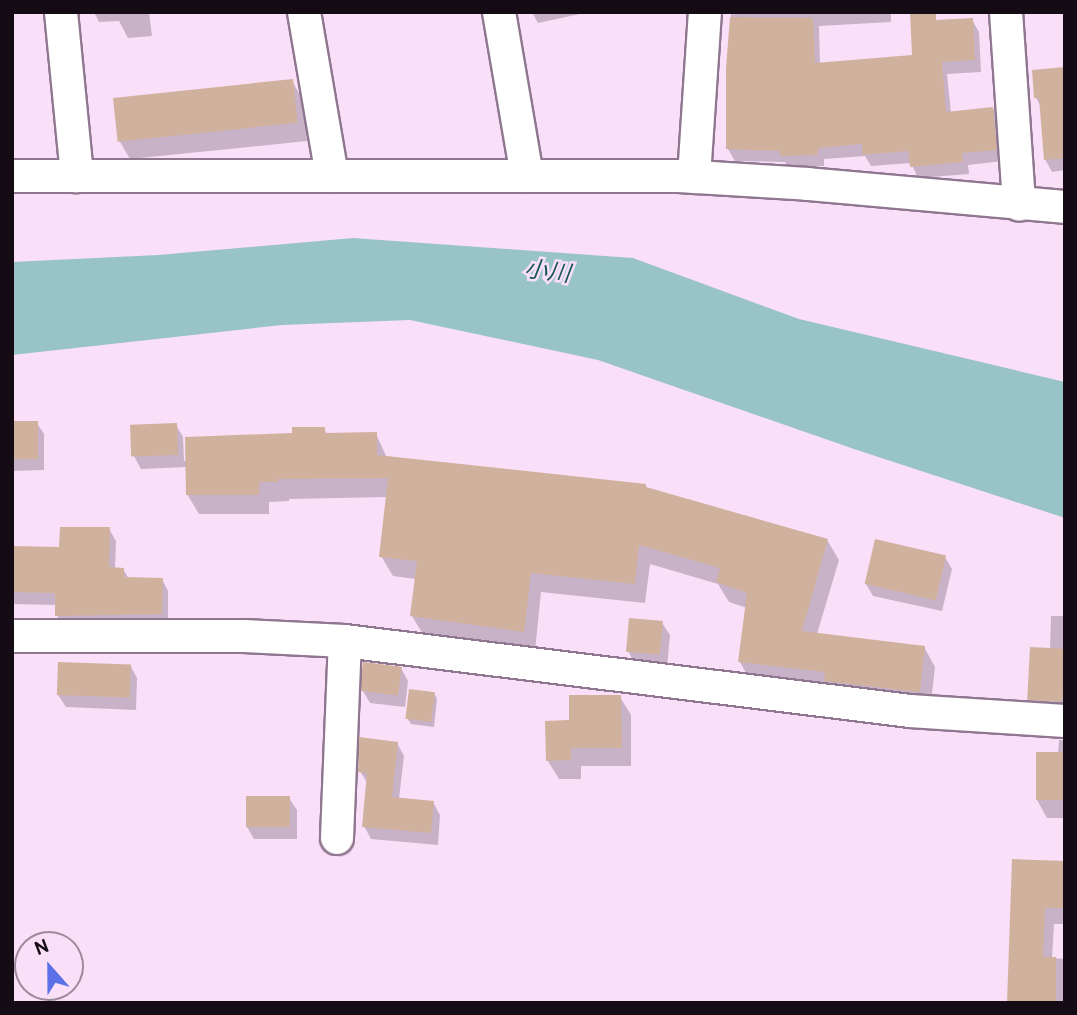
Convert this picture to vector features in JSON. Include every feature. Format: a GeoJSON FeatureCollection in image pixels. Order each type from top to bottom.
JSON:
{"type":"FeatureCollection","features":[{"type":"Feature","properties":{"kind":"street"},"geometry":{"type":"LineString","coordinates":[[61,12],[77,176]]}},
{"type":"Feature","properties":{"kind":"street"},"geometry":{"type":"LineString","coordinates":[[304,12],[332,176]]}},
{"type":"Feature","properties":{"kind":"street"},"geometry":{"type":"LineString","coordinates":[[499,12],[527,176]]}},
{"type":"Feature","properties":{"kind":"street"},"geometry":{"type":"LineString","coordinates":[[694,177],[705,12]]}},
{"type":"Feature","properties":{"kind":"street"},"geometry":{"type":"LineString","coordinates":[[1006,12],[1019,205]]}},
{"type":"Feature","properties":{"kind":"street"},"geometry":{"type":"LineString","coordinates":[[12,176],[694,177],[808,184],[1019,205],[1065,207]]}},
{"type":"Feature","properties":{"kind":"street"},"geometry":{"type":"LineString","coordinates":[[12,636],[244,636],[345,641],[910,712],[1065,721]]}},
{"type":"Feature","properties":{"kind":"street"},"geometry":{"type":"LineString","coordinates":[[337,838],[345,641]]}},
{"type":"Feature","properties":{"kind":"water","name":"小川"},"geometry":{"type":"Polygon","coordinates":[[[353,238],[633,258],[799,319],[1065,382],[1065,518],[854,449],[598,360],[410,320],[282,325],[12,355],[12,262],[158,255],[353,238]]]}},
{"type":"Feature","properties":{"kind":"building"},"geometry":{"type":"Polygon","coordinates":[[[910,12],[936,12],[936,20],[973,18],[975,60],[942,62],[946,112],[993,107],[997,150],[962,153],[963,162],[910,167],[908,151],[862,155],[862,144],[818,148],[818,155],[780,156],[779,151],[726,149],[726,68],[730,17],[813,18],[815,63],[912,55],[910,12]]]}},
{"type":"Feature","properties":{"kind":"building"},"geometry":{"type":"Polygon","coordinates":[[[1065,67],[1065,158],[1044,160],[1039,98],[1034,98],[1032,70],[1065,67]]]}},
{"type":"Feature","properties":{"kind":"building"},"geometry":{"type":"Polygon","coordinates":[[[293,79],[298,123],[118,142],[113,98],[293,79]]]}},
{"type":"Feature","properties":{"kind":"building"},"geometry":{"type":"Polygon","coordinates":[[[12,421],[38,421],[38,459],[12,459],[12,421]]]}},
{"type":"Feature","properties":{"kind":"building"},"geometry":{"type":"Polygon","coordinates":[[[177,423],[178,455],[131,457],[130,425],[177,423]]]}},
{"type":"Feature","properties":{"kind":"building"},"geometry":{"type":"Polygon","coordinates":[[[292,427],[325,427],[325,433],[377,432],[377,455],[646,484],[646,487],[828,539],[802,631],[925,646],[920,692],[824,681],[825,672],[738,662],[747,593],[716,582],[720,568],[639,545],[635,584],[531,573],[524,632],[410,616],[417,561],[379,557],[388,478],[278,479],[278,482],[259,482],[259,495],[186,495],[185,437],[292,433],[292,427]]]}},
{"type":"Feature","properties":{"kind":"building"},"geometry":{"type":"Polygon","coordinates":[[[60,527],[110,527],[109,567],[124,568],[124,577],[163,578],[162,614],[55,616],[55,593],[12,592],[12,546],[59,547],[60,527]]]}},
{"type":"Feature","properties":{"kind":"building"},"geometry":{"type":"Polygon","coordinates":[[[875,539],[946,555],[936,600],[865,584],[875,539]]]}},
{"type":"Feature","properties":{"kind":"building"},"geometry":{"type":"Polygon","coordinates":[[[629,618],[663,621],[660,655],[626,652],[629,618]]]}},
{"type":"Feature","properties":{"kind":"building"},"geometry":{"type":"Polygon","coordinates":[[[1030,647],[1065,649],[1062,702],[1027,700],[1030,647]]]}},
{"type":"Feature","properties":{"kind":"building"},"geometry":{"type":"Polygon","coordinates":[[[58,662],[131,665],[130,698],[57,695],[58,662]]]}},
{"type":"Feature","properties":{"kind":"building"},"geometry":{"type":"Polygon","coordinates":[[[363,662],[402,667],[398,696],[359,691],[363,662]]]}},
{"type":"Feature","properties":{"kind":"building"},"geometry":{"type":"Polygon","coordinates":[[[409,689],[435,692],[431,722],[405,719],[409,689]]]}},
{"type":"Feature","properties":{"kind":"building"},"geometry":{"type":"Polygon","coordinates":[[[569,695],[621,695],[622,748],[571,748],[571,760],[546,761],[545,721],[569,720],[569,695]]]}},
{"type":"Feature","properties":{"kind":"building"},"geometry":{"type":"Polygon","coordinates":[[[359,737],[398,742],[392,797],[434,801],[431,833],[362,827],[367,773],[358,772],[359,737]]]}},
{"type":"Feature","properties":{"kind":"building"},"geometry":{"type":"Polygon","coordinates":[[[1036,752],[1065,752],[1065,800],[1036,800],[1036,752]]]}},
{"type":"Feature","properties":{"kind":"building"},"geometry":{"type":"Polygon","coordinates":[[[246,796],[290,796],[290,827],[246,827],[246,796]]]}},
{"type":"Feature","properties":{"kind":"building"},"geometry":{"type":"Polygon","coordinates":[[[1012,859],[1065,861],[1065,908],[1045,908],[1043,957],[1056,957],[1056,1003],[1007,1003],[1012,859]]]}}]}
